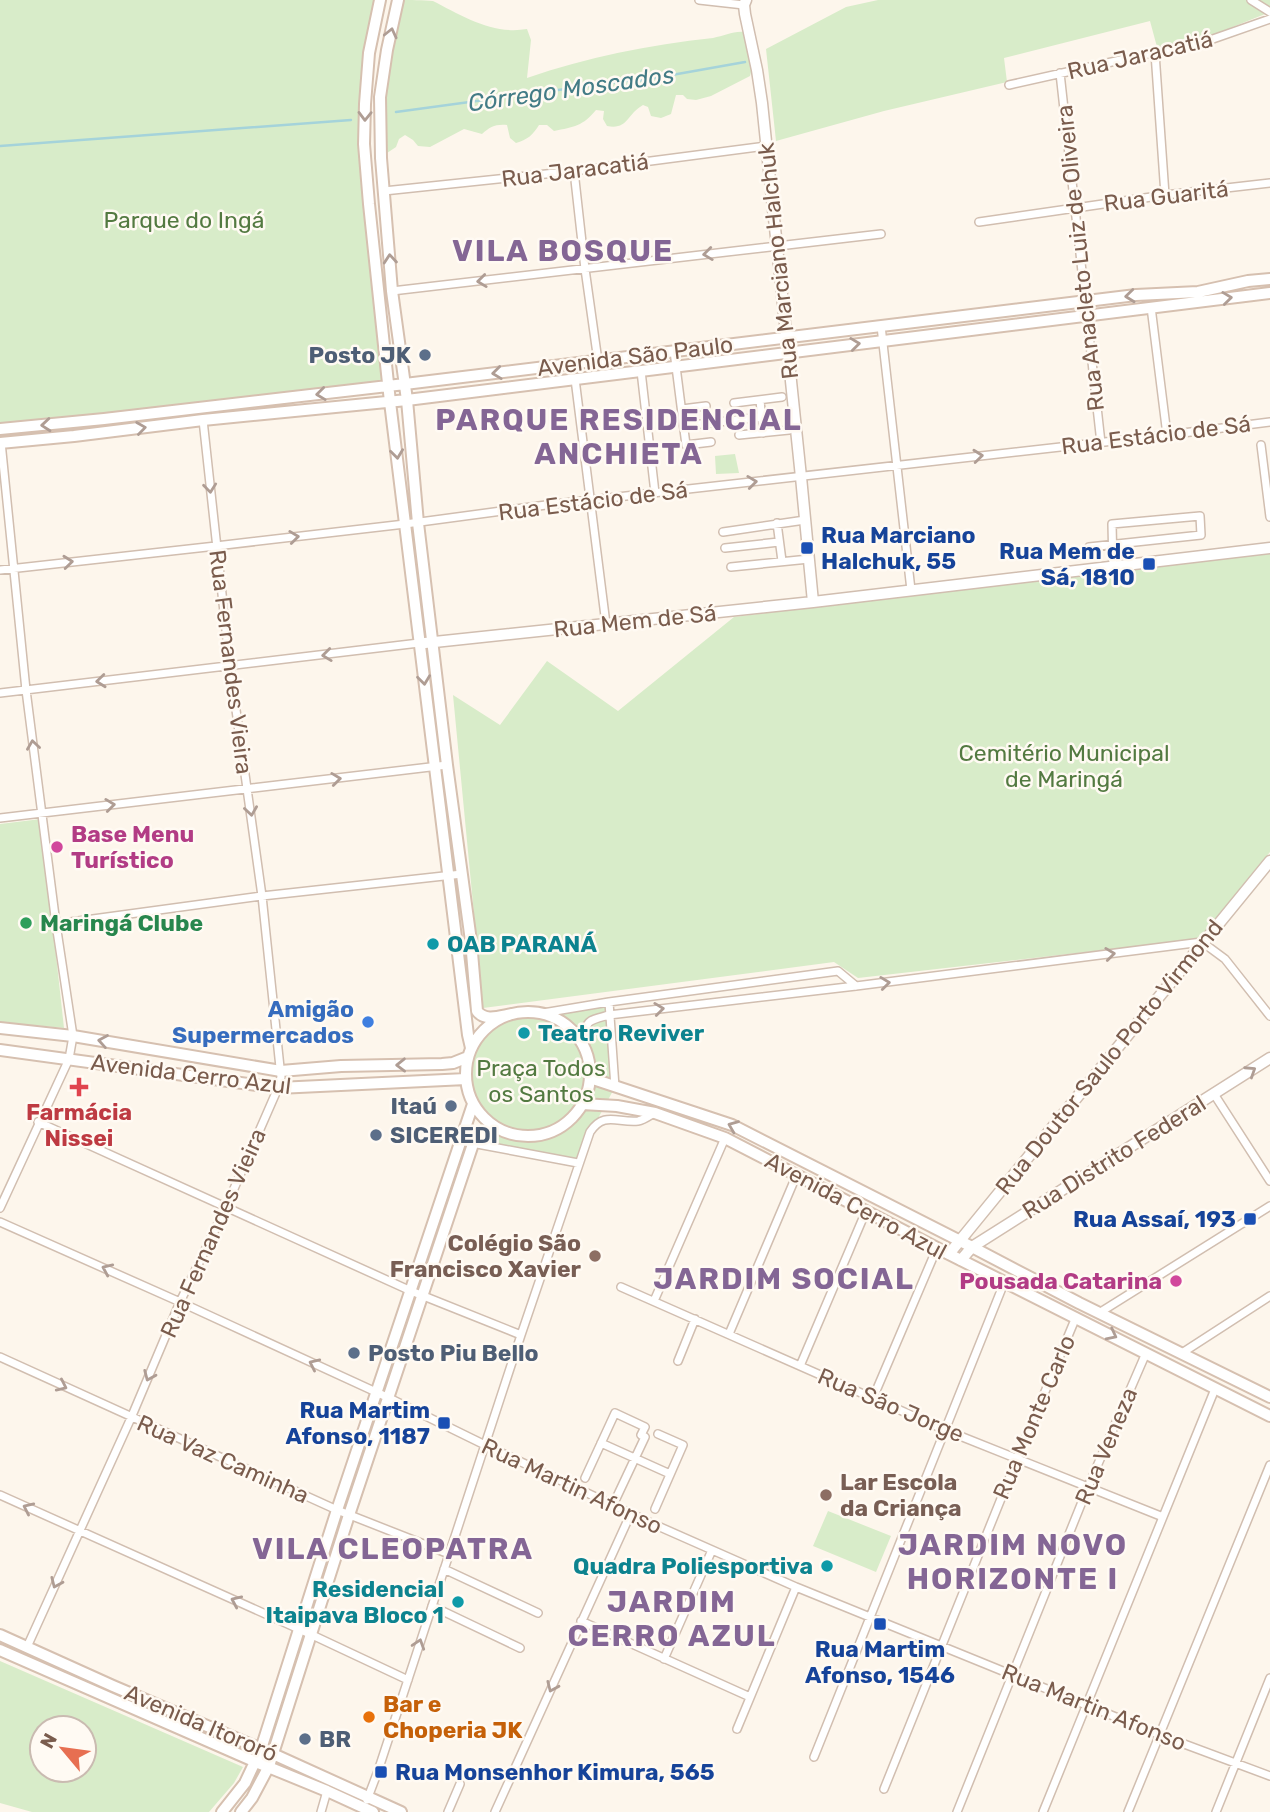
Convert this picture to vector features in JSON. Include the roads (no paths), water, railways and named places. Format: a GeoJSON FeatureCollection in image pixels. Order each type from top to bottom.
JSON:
{"type":"FeatureCollection","features":[{"type":"Feature","properties":{"kind":"main road"},"geometry":{"type":"LineString","coordinates":[[380,0],[369,53],[364,144],[390,402],[470,1053],[466,1079],[473,1104],[483,1117],[495,1127],[527,1136],[559,1128],[572,1118],[582,1104],[590,1078],[588,1057],[571,1028],[558,1019],[543,1013],[527,1012],[485,1018],[477,1011],[463,874],[418,523],[407,400],[392,291],[379,142],[380,97],[398,0]]}},
{"type":"Feature","properties":{"kind":"main road","name":"Avenida São Paulo"},"geometry":{"type":"LineString","coordinates":[[0,429],[389,386],[1136,295],[1198,292],[1270,279]]}},
{"type":"Feature","properties":{"kind":"main road","name":"Avenida São Paulo"},"geometry":{"type":"LineString","coordinates":[[1,442],[390,402],[1270,293]]}},
{"type":"Feature","properties":{"kind":"main road"},"geometry":{"type":"LineString","coordinates":[[111,432],[119,421],[138,415]]}},
{"type":"Feature","properties":{"kind":"main road"},"geometry":{"type":"LineString","coordinates":[[74,436],[100,429],[104,419]]}},
{"type":"Feature","properties":{"kind":"main road"},"geometry":{"type":"LineString","coordinates":[[470,1053],[481,1033],[495,1021],[512,1014]]}},
{"type":"Feature","properties":{"kind":"main road","name":"Avenida Cerro Azul"},"geometry":{"type":"LineString","coordinates":[[0,1028],[73,1036],[281,1071],[341,1066],[453,1063],[470,1053]]}},
{"type":"Feature","properties":{"kind":"main road","name":"Avenida Cerro Azul"},"geometry":{"type":"LineString","coordinates":[[0,1050],[278,1088],[466,1079]]}},
{"type":"Feature","properties":{"kind":"main road","name":"Avenida Cerro Azul"},"geometry":{"type":"LineString","coordinates":[[590,1078],[732,1125],[1079,1303],[1270,1396]]}},
{"type":"Feature","properties":{"kind":"main road"},"geometry":{"type":"LineString","coordinates":[[222,1812],[245,1783],[261,1749],[337,1510],[473,1104]]}},
{"type":"Feature","properties":{"kind":"main road","name":"Avenida Cerro Azul"},"geometry":{"type":"LineString","coordinates":[[582,1104],[617,1106],[655,1113],[725,1138],[1004,1283],[1270,1416]]}},
{"type":"Feature","properties":{"kind":"main road"},"geometry":{"type":"LineString","coordinates":[[694,1126],[698,1114]]}},
{"type":"Feature","properties":{"kind":"main road"},"geometry":{"type":"LineString","coordinates":[[241,1812],[252,1798],[269,1766],[349,1515],[473,1144],[495,1127]]}},
{"type":"Feature","properties":{"kind":"main road"},"geometry":{"type":"LineString","coordinates":[[1044,1302],[1045,1297],[1052,1295],[1079,1303]]}},
{"type":"Feature","properties":{"kind":"main road"},"geometry":{"type":"LineString","coordinates":[[1214,1389],[1239,1396],[1244,1390],[1240,1382]]}},
{"type":"Feature","properties":{"kind":"main road"},"geometry":{"type":"LineString","coordinates":[[1257,1410],[1256,1406],[1260,1401],[1270,1403]]}},
{"type":"Feature","properties":{"kind":"main road","name":"Avenida Itororó"},"geometry":{"type":"LineString","coordinates":[[0,1635],[256,1762],[368,1810]]}},
{"type":"Feature","properties":{"kind":"main road","name":"Avenida Itororó"},"geometry":{"type":"LineString","coordinates":[[0,1650],[97,1685]]}},
{"type":"Feature","properties":{"kind":"main road","name":"Avenida Itororó"},"geometry":{"type":"LineString","coordinates":[[110,1691],[261,1749],[401,1812]]}},
{"type":"Feature","properties":{"kind":"street"},"geometry":{"type":"LineString","coordinates":[[699,0],[745,2]]}},
{"type":"Feature","properties":{"kind":"street"},"geometry":{"type":"LineString","coordinates":[[1251,0],[1270,12]]}},
{"type":"Feature","properties":{"kind":"street","name":"Rua Marciano Halchuk"},"geometry":{"type":"LineString","coordinates":[[745,2],[759,84],[813,602]]}},
{"type":"Feature","properties":{"kind":"street","name":"Rua Jaracatiá"},"geometry":{"type":"LineString","coordinates":[[1009,85],[1210,40],[1270,19]]}},
{"type":"Feature","properties":{"kind":"street"},"geometry":{"type":"LineString","coordinates":[[1155,53],[1165,195]]}},
{"type":"Feature","properties":{"kind":"street","name":"Rua Anacleto Luiz de Oliveira"},"geometry":{"type":"LineString","coordinates":[[1060,73],[1101,443]]}},
{"type":"Feature","properties":{"kind":"street","name":"Rua Jaracatiá"},"geometry":{"type":"LineString","coordinates":[[384,191],[574,171],[766,146]]}},
{"type":"Feature","properties":{"kind":"street"},"geometry":{"type":"LineString","coordinates":[[574,171],[598,361]]}},
{"type":"Feature","properties":{"kind":"street","name":"Rua Guaritá"},"geometry":{"type":"LineString","coordinates":[[979,222],[1270,183]]}},
{"type":"Feature","properties":{"kind":"street"},"geometry":{"type":"LineString","coordinates":[[392,291],[881,234]]}},
{"type":"Feature","properties":{"kind":"street"},"geometry":{"type":"LineString","coordinates":[[1152,307],[1167,435]]}},
{"type":"Feature","properties":{"kind":"street"},"geometry":{"type":"LineString","coordinates":[[881,326],[911,590]]}},
{"type":"Feature","properties":{"kind":"street"},"geometry":{"type":"LineString","coordinates":[[674,351],[686,445],[711,442]]}},
{"type":"Feature","properties":{"kind":"street"},"geometry":{"type":"LineString","coordinates":[[641,371],[655,493]]}},
{"type":"Feature","properties":{"kind":"street"},"geometry":{"type":"LineString","coordinates":[[575,379],[606,624]]}},
{"type":"Feature","properties":{"kind":"street"},"geometry":{"type":"LineString","coordinates":[[734,403],[782,397]]}},
{"type":"Feature","properties":{"kind":"street"},"geometry":{"type":"LineString","coordinates":[[760,400],[763,433]]}},
{"type":"Feature","properties":{"kind":"street"},"geometry":{"type":"LineString","coordinates":[[682,409],[706,407]]}},
{"type":"Feature","properties":{"kind":"street"},"geometry":{"type":"LineString","coordinates":[[684,426],[761,417]]}},
{"type":"Feature","properties":{"kind":"street","name":"Rua Fernandes Vieira"},"geometry":{"type":"LineString","coordinates":[[27,1647],[131,1418],[180,1302],[226,1207],[278,1088],[281,1071],[262,897],[230,667],[203,420]]}},
{"type":"Feature","properties":{"kind":"street","name":"Rua Estácio de Sá"},"geometry":{"type":"LineString","coordinates":[[0,570],[1270,422]]}},
{"type":"Feature","properties":{"kind":"street"},"geometry":{"type":"LineString","coordinates":[[739,435],[789,430]]}},
{"type":"Feature","properties":{"kind":"street"},"geometry":{"type":"LineString","coordinates":[[0,1208],[69,1059],[73,1036],[26,690],[1,442]]}},
{"type":"Feature","properties":{"kind":"street"},"geometry":{"type":"LineString","coordinates":[[1261,445],[1270,516]]}},
{"type":"Feature","properties":{"kind":"street"},"geometry":{"type":"LineString","coordinates":[[1089,547],[1112,545],[1201,535],[1200,516],[1112,524],[1112,545],[1113,566]]}},
{"type":"Feature","properties":{"kind":"street"},"geometry":{"type":"LineString","coordinates":[[723,531],[805,520]]}},
{"type":"Feature","properties":{"kind":"street"},"geometry":{"type":"LineString","coordinates":[[777,523],[782,561]]}},
{"type":"Feature","properties":{"kind":"street"},"geometry":{"type":"LineString","coordinates":[[725,548],[779,542]]}},
{"type":"Feature","properties":{"kind":"street","name":"Rua Mem de Sá"},"geometry":{"type":"LineString","coordinates":[[0,693],[419,643],[813,602],[1270,548]]}},
{"type":"Feature","properties":{"kind":"street"},"geometry":{"type":"LineString","coordinates":[[731,567],[808,559]]}},
{"type":"Feature","properties":{"kind":"street"},"geometry":{"type":"LineString","coordinates":[[0,818],[447,765]]}},
{"type":"Feature","properties":{"kind":"street","name":"Rua Doutor Saulo Porto Virmond"},"geometry":{"type":"LineString","coordinates":[[949,1254],[1270,861]]}},
{"type":"Feature","properties":{"kind":"street"},"geometry":{"type":"LineString","coordinates":[[56,923],[463,874]]}},
{"type":"Feature","properties":{"kind":"street"},"geometry":{"type":"LineString","coordinates":[[581,1041],[586,1024],[609,1015],[1202,942],[1225,959],[1270,1016]]}},
{"type":"Feature","properties":{"kind":"street"},"geometry":{"type":"LineString","coordinates":[[543,1013],[838,971],[856,986]]}},
{"type":"Feature","properties":{"kind":"street"},"geometry":{"type":"LineString","coordinates":[[609,1002],[615,1087]]}},
{"type":"Feature","properties":{"kind":"street","name":"Rua Distrito Federal"},"geometry":{"type":"LineString","coordinates":[[961,1261],[972,1247],[1270,1058]]}},
{"type":"Feature","properties":{"kind":"street"},"geometry":{"type":"LineString","coordinates":[[1214,1094],[1270,1181]]}},
{"type":"Feature","properties":{"kind":"street"},"geometry":{"type":"LineString","coordinates":[[368,1810],[369,1796],[590,1132],[601,1120],[638,1121],[655,1113]]}},
{"type":"Feature","properties":{"kind":"street"},"geometry":{"type":"LineString","coordinates":[[38,1122],[411,1291],[521,1335]]}},
{"type":"Feature","properties":{"kind":"street"},"geometry":{"type":"LineString","coordinates":[[654,1301],[725,1138]]}},
{"type":"Feature","properties":{"kind":"street"},"geometry":{"type":"LineString","coordinates":[[461,1140],[578,1163]]}},
{"type":"Feature","properties":{"kind":"street"},"geometry":{"type":"LineString","coordinates":[[729,1334],[796,1174]]}},
{"type":"Feature","properties":{"kind":"street"},"geometry":{"type":"LineString","coordinates":[[1099,1313],[1270,1206]]}},
{"type":"Feature","properties":{"kind":"street"},"geometry":{"type":"LineString","coordinates":[[800,1366],[866,1211]]}},
{"type":"Feature","properties":{"kind":"street","name":"Rua Martin Afonso"},"geometry":{"type":"LineString","coordinates":[[0,1222],[180,1302],[389,1398],[485,1446],[796,1587],[1160,1735],[1270,1776]]}},
{"type":"Feature","properties":{"kind":"street"},"geometry":{"type":"LineString","coordinates":[[873,1398],[937,1248]]}},
{"type":"Feature","properties":{"kind":"street"},"geometry":{"type":"LineString","coordinates":[[814,1757],[1004,1283]]}},
{"type":"Feature","properties":{"kind":"street","name":"Rua São Jorge"},"geometry":{"type":"LineString","coordinates":[[621,1287],[945,1430],[1163,1517]]}},
{"type":"Feature","properties":{"kind":"street"},"geometry":{"type":"LineString","coordinates":[[1182,1353],[1270,1296]]}},
{"type":"Feature","properties":{"kind":"street","name":"Rua Monte Carlo"},"geometry":{"type":"LineString","coordinates":[[884,1789],[1076,1317]]}},
{"type":"Feature","properties":{"kind":"street"},"geometry":{"type":"LineString","coordinates":[[678,1361],[695,1319]]}},
{"type":"Feature","properties":{"kind":"street","name":"Rua Veneza"},"geometry":{"type":"LineString","coordinates":[[957,1812],[1088,1487],[1146,1353]]}},
{"type":"Feature","properties":{"kind":"street","name":"Rua Vaz Caminha"},"geometry":{"type":"LineString","coordinates":[[0,1357],[337,1510],[449,1554]]}},
{"type":"Feature","properties":{"kind":"street"},"geometry":{"type":"LineString","coordinates":[[1043,1812],[1214,1389]]}},
{"type":"Feature","properties":{"kind":"street"},"geometry":{"type":"LineString","coordinates":[[585,1478],[615,1413],[645,1427],[641,1435],[645,1437],[613,1505]]}},
{"type":"Feature","properties":{"kind":"street"},"geometry":{"type":"LineString","coordinates":[[655,1509],[683,1445],[658,1434]]}},
{"type":"Feature","properties":{"kind":"street"},"geometry":{"type":"LineString","coordinates":[[601,1443],[670,1474]]}},
{"type":"Feature","properties":{"kind":"street"},"geometry":{"type":"LineString","coordinates":[[1128,1812],[1270,1465]]}},
{"type":"Feature","properties":{"kind":"street"},"geometry":{"type":"LineString","coordinates":[[0,1495],[408,1680]]}},
{"type":"Feature","properties":{"kind":"street"},"geometry":{"type":"LineString","coordinates":[[495,1812],[631,1513]]}},
{"type":"Feature","properties":{"kind":"street"},"geometry":{"type":"LineString","coordinates":[[664,1659],[712,1550]]}},
{"type":"Feature","properties":{"kind":"street"},"geometry":{"type":"LineString","coordinates":[[444,1569],[538,1613]]}},
{"type":"Feature","properties":{"kind":"street"},"geometry":{"type":"LineString","coordinates":[[737,1729],[796,1587]]}},
{"type":"Feature","properties":{"kind":"street"},"geometry":{"type":"LineString","coordinates":[[432,1606],[520,1648]]}},
{"type":"Feature","properties":{"kind":"street"},"geometry":{"type":"LineString","coordinates":[[581,1621],[750,1697]]}},
{"type":"Feature","properties":{"kind":"street"},"geometry":{"type":"LineString","coordinates":[[1216,1812],[1270,1678]]}},
{"type":"Feature","properties":{"kind":"street"},"geometry":{"type":"LineString","coordinates":[[448,1812],[460,1784]]}},
{"type":"Feature","properties":{"kind":"street"},"geometry":{"type":"LineString","coordinates":[[321,1812],[327,1791]]}},
{"type":"Feature","properties":{"kind":"waterway","name":"Córrego Moscados"},"geometry":{"type":"LineString","coordinates":[[396,112],[638,81],[745,62]]}},
{"type":"Feature","properties":{"kind":"waterway","name":"Córrego Moscados"},"geometry":{"type":"LineString","coordinates":[[0,146],[351,120]]}},
{"type":"Feature","properties":{"kind":"place","name":"Posto JK"},"geometry":{"type":"Point","coordinates":[425,355]}},
{"type":"Feature","properties":{"kind":"place","name":"Rua Marciano Halchuk, 55"},"geometry":{"type":"Point","coordinates":[807,548]}},
{"type":"Feature","properties":{"kind":"place","name":"Rua Mem de Sá, 1810"},"geometry":{"type":"Point","coordinates":[1149,564]}},
{"type":"Feature","properties":{"kind":"place","name":"Base Menu Turístico"},"geometry":{"type":"Point","coordinates":[57,847]}},
{"type":"Feature","properties":{"kind":"place","name":"Maringá Clube"},"geometry":{"type":"Point","coordinates":[26,923]}},
{"type":"Feature","properties":{"kind":"place","name":"OAB PARANÁ"},"geometry":{"type":"Point","coordinates":[433,944]}},
{"type":"Feature","properties":{"kind":"place","name":"Amigão Supermercados"},"geometry":{"type":"Point","coordinates":[368,1022]}},
{"type":"Feature","properties":{"kind":"place","name":"Teatro Reviver"},"geometry":{"type":"Point","coordinates":[524,1033]}},
{"type":"Feature","properties":{"kind":"place","name":"Farmácia Nissei"},"geometry":{"type":"Point","coordinates":[79,1087]}},
{"type":"Feature","properties":{"kind":"place","name":"Itaú"},"geometry":{"type":"Point","coordinates":[451,1106]}},
{"type":"Feature","properties":{"kind":"place","name":"SICEREDI"},"geometry":{"type":"Point","coordinates":[376,1135]}},
{"type":"Feature","properties":{"kind":"place","name":"Rua Assaí, 193"},"geometry":{"type":"Point","coordinates":[1250,1219]}},
{"type":"Feature","properties":{"kind":"place","name":"Colégio São Francisco Xavier"},"geometry":{"type":"Point","coordinates":[595,1256]}},
{"type":"Feature","properties":{"kind":"place","name":"Pousada Catarina"},"geometry":{"type":"Point","coordinates":[1176,1281]}},
{"type":"Feature","properties":{"kind":"place","name":"Posto Piu Bello"},"geometry":{"type":"Point","coordinates":[354,1353]}},
{"type":"Feature","properties":{"kind":"place","name":"Rua Martim Afonso, 1187"},"geometry":{"type":"Point","coordinates":[444,1423]}},
{"type":"Feature","properties":{"kind":"place","name":"Lar Escola da Criança"},"geometry":{"type":"Point","coordinates":[826,1495]}},
{"type":"Feature","properties":{"kind":"place","name":"Quadra Poliesportiva"},"geometry":{"type":"Point","coordinates":[827,1566]}},
{"type":"Feature","properties":{"kind":"place","name":"Residencial Itaipava Bloco 1"},"geometry":{"type":"Point","coordinates":[458,1602]}},
{"type":"Feature","properties":{"kind":"place","name":"Rua Martim Afonso, 1546"},"geometry":{"type":"Point","coordinates":[880,1624]}},
{"type":"Feature","properties":{"kind":"place","name":"Bar e Choperia JK"},"geometry":{"type":"Point","coordinates":[369,1717]}},
{"type":"Feature","properties":{"kind":"place","name":"BR"},"geometry":{"type":"Point","coordinates":[305,1739]}},
{"type":"Feature","properties":{"kind":"place","name":"Rua Monsenhor Kimura, 565"},"geometry":{"type":"Point","coordinates":[381,1772]}},
{"type":"Feature","properties":{"kind":"district","name":"VILA BOSQUE"},"geometry":{"type":"Point","coordinates":[563,251]}},
{"type":"Feature","properties":{"kind":"district","name":"PARQUE RESIDENCIAL ANCHIETA"},"geometry":{"type":"Point","coordinates":[619,437]}},
{"type":"Feature","properties":{"kind":"district","name":"JARDIM SOCIAL"},"geometry":{"type":"Point","coordinates":[784,1279]}},
{"type":"Feature","properties":{"kind":"district","name":"VILA CLEOPATRA"},"geometry":{"type":"Point","coordinates":[393,1549]}},
{"type":"Feature","properties":{"kind":"district","name":"JARDIM NOVO HORIZONTE I"},"geometry":{"type":"Point","coordinates":[1013,1562]}},
{"type":"Feature","properties":{"kind":"district","name":"JARDIM CERRO AZUL"},"geometry":{"type":"Point","coordinates":[672,1619]}},
{"type":"Feature","properties":{"kind":"park label","name":"Parque do Ingá"},"geometry":{"type":"Point","coordinates":[184,220]}},
{"type":"Feature","properties":{"kind":"park label","name":"Cemitério Municipal de Maringá"},"geometry":{"type":"Point","coordinates":[1064,766]}},
{"type":"Feature","properties":{"kind":"park label","name":"Praça Todos os Santos"},"geometry":{"type":"Point","coordinates":[541,1081]}}]}
